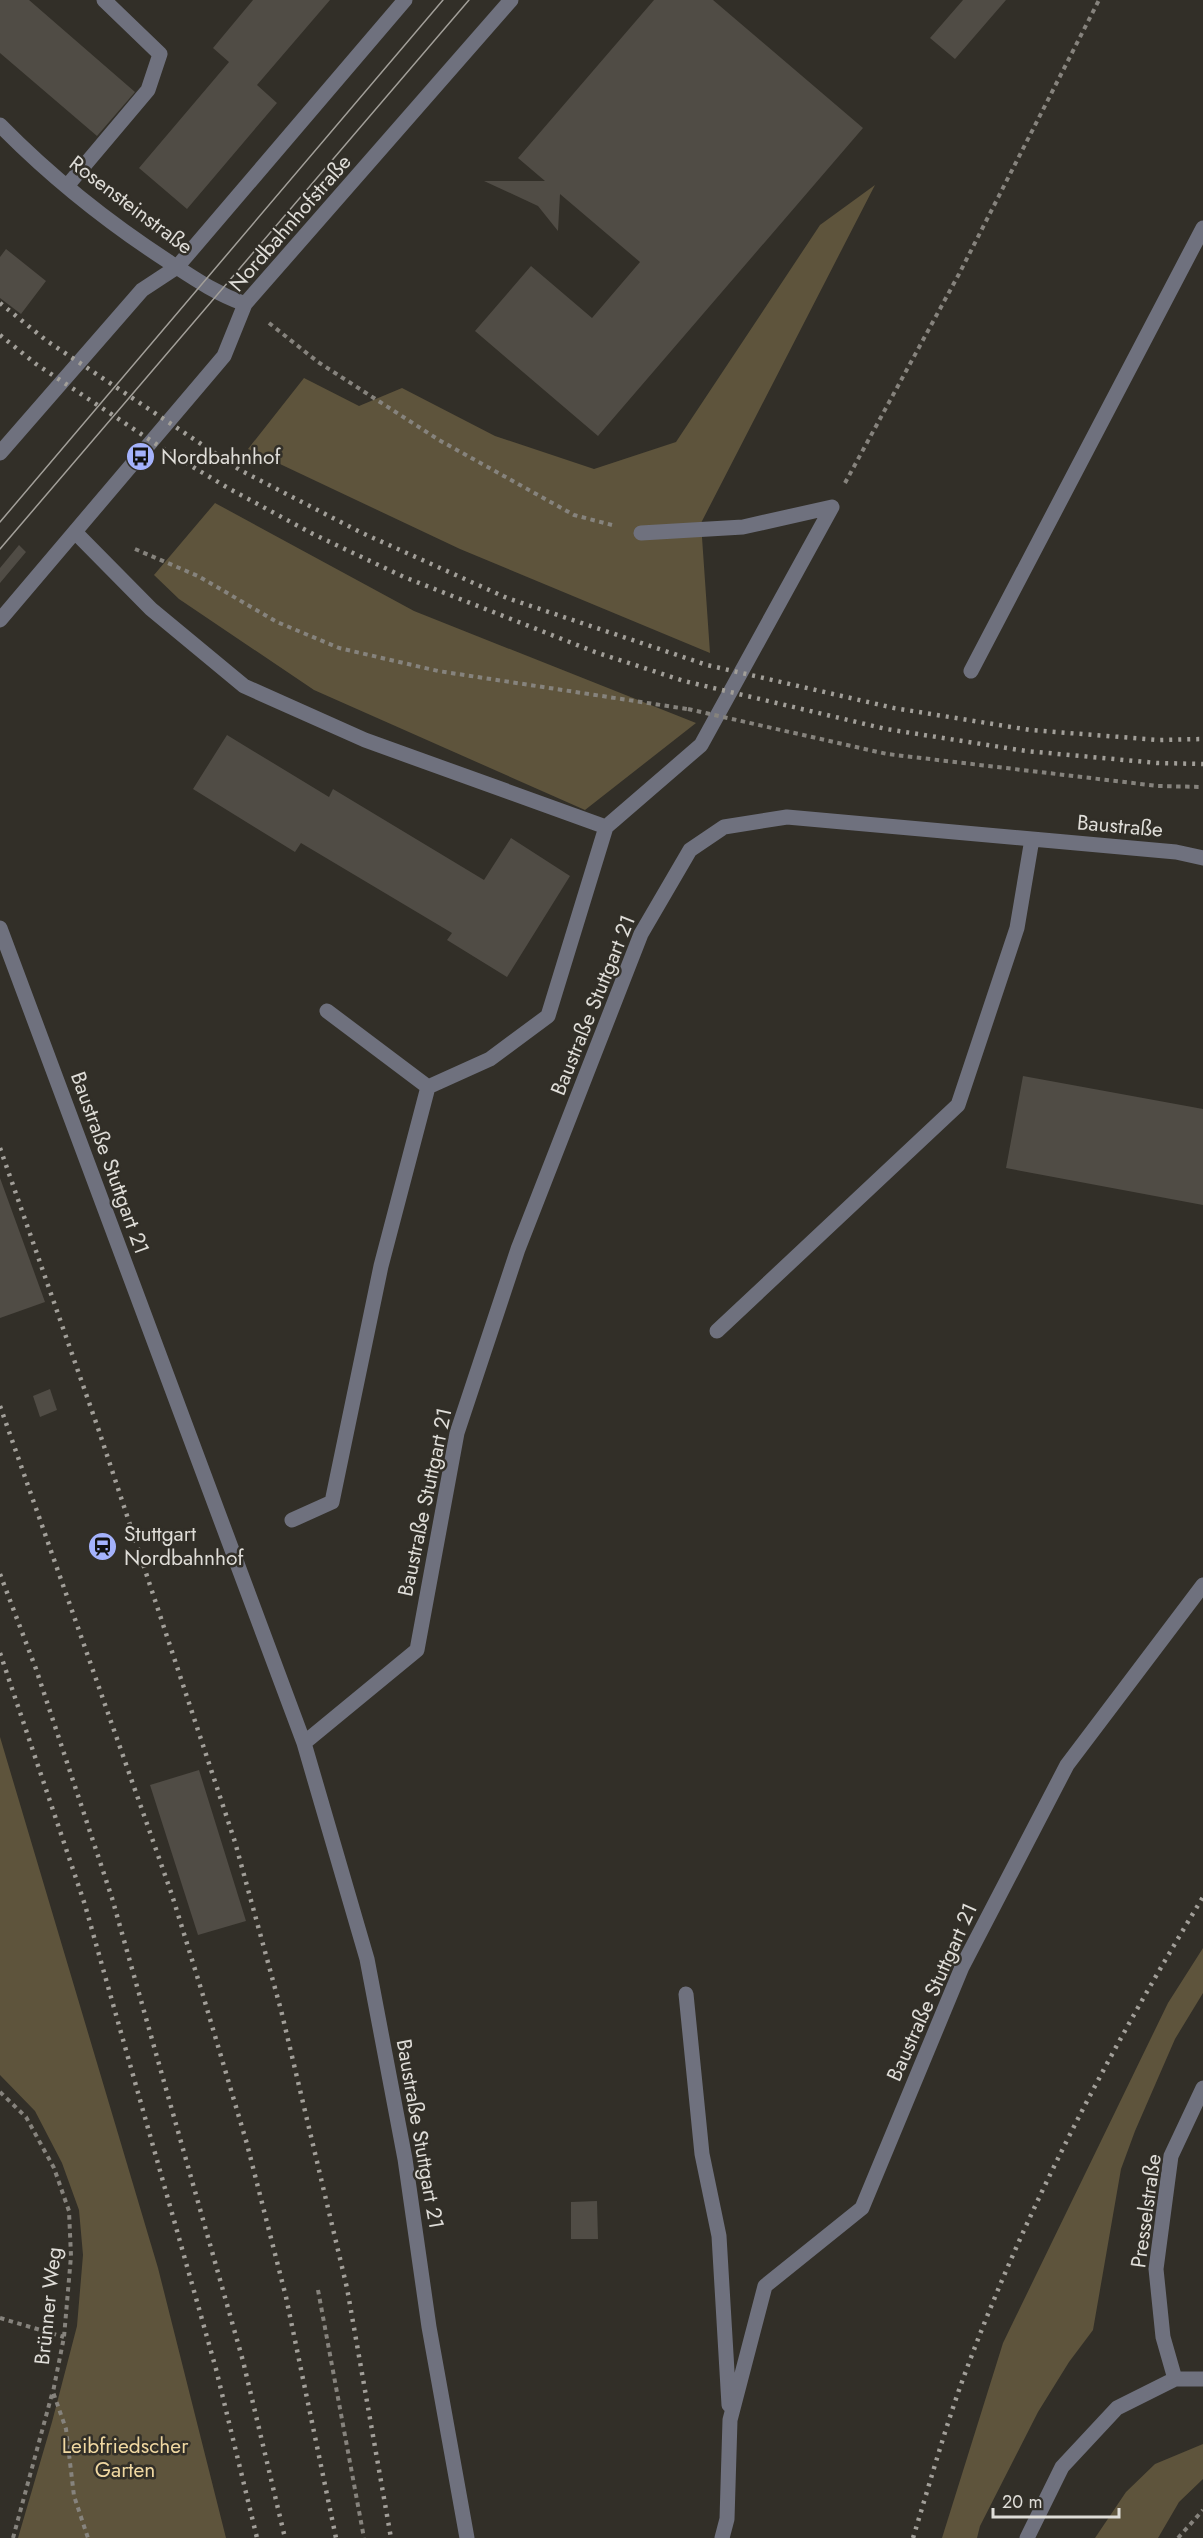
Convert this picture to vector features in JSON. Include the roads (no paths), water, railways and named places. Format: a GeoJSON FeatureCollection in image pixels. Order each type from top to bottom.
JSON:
{"type":"FeatureCollection","features":[{"type":"Feature","properties":{"kind":"street"},"geometry":{"type":"LineString","coordinates":[[68,186],[148,90],[160,54],[104,0]]}},
{"type":"Feature","properties":{"kind":"street"},"geometry":{"type":"LineString","coordinates":[[0,453],[141,290],[177,267],[405,0]]}},
{"type":"Feature","properties":{"kind":"street","name":"Nordbahnhofstraße"},"geometry":{"type":"LineString","coordinates":[[0,620],[224,356],[245,304],[511,0]]}},
{"type":"Feature","properties":{"kind":"street","name":"Rosensteinstraße"},"geometry":{"type":"LineString","coordinates":[[0,125],[68,186],[137,241],[218,295],[245,304]]}},
{"type":"Feature","properties":{"kind":"street"},"geometry":{"type":"LineString","coordinates":[[971,671],[1203,228]]}},
{"type":"Feature","properties":{"kind":"street"},"geometry":{"type":"LineString","coordinates":[[428,1087],[490,1059],[548,1016],[606,827],[701,745],[832,507],[743,527],[641,533]]}},
{"type":"Feature","properties":{"kind":"street"},"geometry":{"type":"LineString","coordinates":[[75,532],[151,609],[244,686],[365,740],[606,827]]}},
{"type":"Feature","properties":{"kind":"street","name":"Baustraße Stuttgart 21"},"geometry":{"type":"LineString","coordinates":[[304,1743],[417,1650],[458,1433],[518,1249],[641,934],[690,850],[724,827],[788,817],[1032,839]]}},
{"type":"Feature","properties":{"kind":"street"},"geometry":{"type":"LineString","coordinates":[[717,1331],[958,1106],[1017,928],[1032,839]]}},
{"type":"Feature","properties":{"kind":"street","name":"Baustraße"},"geometry":{"type":"LineString","coordinates":[[1032,839],[1176,852],[1203,858]]}},
{"type":"Feature","properties":{"kind":"street","name":"Baustraße Stuttgart 21"},"geometry":{"type":"LineString","coordinates":[[0,928],[304,1743],[367,1959],[405,2159],[429,2327],[467,2538]]}},
{"type":"Feature","properties":{"kind":"street","name":"Baustraße Stuttgart 21"},"geometry":{"type":"LineString","coordinates":[[0,954],[28,1002]]}},
{"type":"Feature","properties":{"kind":"street"},"geometry":{"type":"LineString","coordinates":[[327,1011],[428,1087]]}},
{"type":"Feature","properties":{"kind":"street"},"geometry":{"type":"LineString","coordinates":[[292,1520],[332,1502],[381,1266],[428,1087]]}},
{"type":"Feature","properties":{"kind":"street","name":"Baustraße Stuttgart 21"},"geometry":{"type":"LineString","coordinates":[[730,2420],[765,2286],[862,2208],[963,1967],[1067,1765],[1203,1585]]}},
{"type":"Feature","properties":{"kind":"street","name":"Baustraße Stuttgart 21"},"geometry":{"type":"LineString","coordinates":[[686,1994],[702,2154],[719,2236],[730,2420],[727,2519],[722,2538]]}},
{"type":"Feature","properties":{"kind":"street","name":"Presselstraße"},"geometry":{"type":"LineString","coordinates":[[1175,2379],[1163,2337],[1156,2269],[1172,2156],[1203,2088]]}},
{"type":"Feature","properties":{"kind":"street"},"geometry":{"type":"LineString","coordinates":[[1027,2538],[1062,2467],[1117,2408],[1175,2379],[1203,2379]]}},
{"type":"Feature","properties":{"kind":"tram line"},"geometry":{"type":"LineString","coordinates":[[0,522],[443,0]]}},
{"type":"Feature","properties":{"kind":"tram line"},"geometry":{"type":"LineString","coordinates":[[0,549],[469,0]]}},
{"type":"Feature","properties":{"kind":"railway"},"geometry":{"type":"LineString","coordinates":[[0,303],[47,341],[240,470],[360,532],[507,598],[707,665],[894,708],[1030,730],[1159,740],[1203,739]]}},
{"type":"Feature","properties":{"kind":"railway"},"geometry":{"type":"LineString","coordinates":[[0,335],[36,364],[168,452],[228,488],[313,534],[404,577],[595,652],[684,681],[886,729],[1026,751],[1157,763],[1203,764]]}},
{"type":"Feature","properties":{"kind":"railway"},"geometry":{"type":"LineString","coordinates":[[0,1148],[99,1431],[235,1842],[281,2010],[347,2288],[391,2538]]}},
{"type":"Feature","properties":{"kind":"railway"},"geometry":{"type":"LineString","coordinates":[[0,1406],[172,1895],[202,1992],[247,2144],[286,2297],[336,2538]]}},
{"type":"Feature","properties":{"kind":"railway"},"geometry":{"type":"LineString","coordinates":[[0,1574],[36,1669],[112,1898],[243,2361],[285,2538]]}},
{"type":"Feature","properties":{"kind":"railway"},"geometry":{"type":"LineString","coordinates":[[0,1653],[85,1905],[216,2369],[257,2538]]}},
{"type":"Feature","properties":{"kind":"railway"},"geometry":{"type":"LineString","coordinates":[[913,2538],[959,2390],[983,2326],[1038,2199],[1100,2076],[1203,1897]]}},
{"type":"Feature","properties":{"kind":"place","name":"Nordbahnhof"},"geometry":{"type":"Point","coordinates":[140,457]}},
{"type":"Feature","properties":{"kind":"place","name":"Stuttgart Nordbahnhof"},"geometry":{"type":"Point","coordinates":[103,1546]}},
{"type":"Feature","properties":{"kind":"park label","name":"Leibfriedscher Garten"},"geometry":{"type":"Point","coordinates":[125,2458]}}]}
